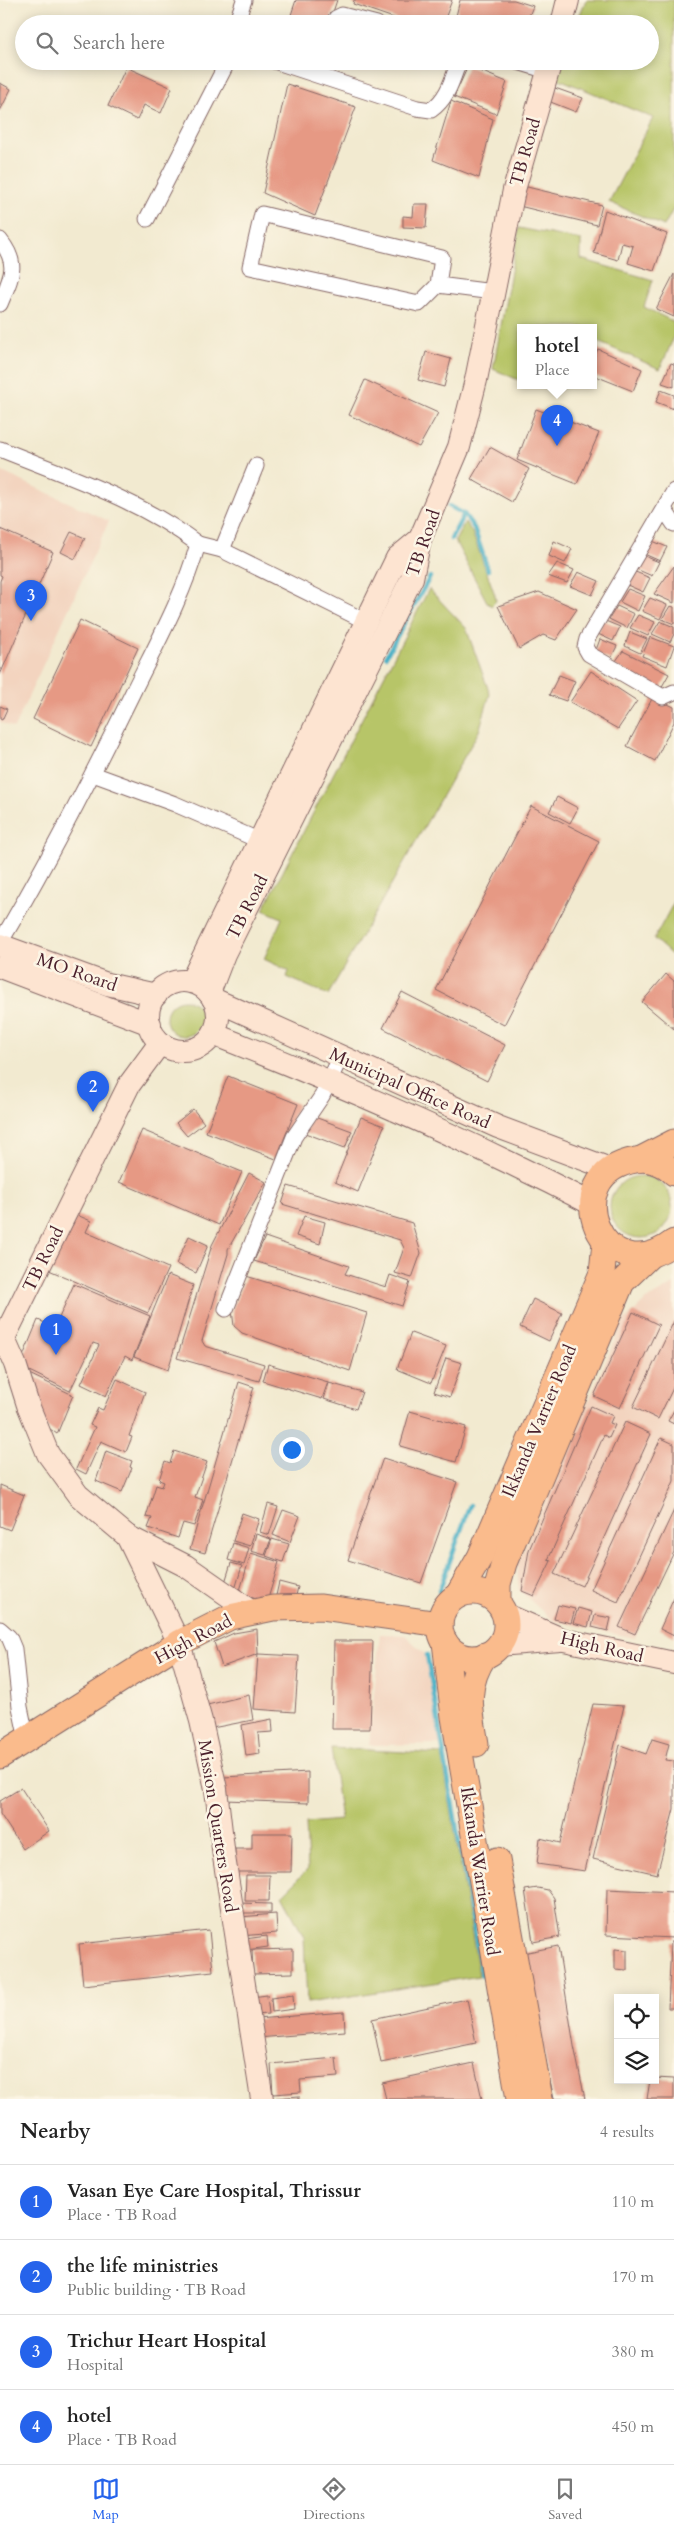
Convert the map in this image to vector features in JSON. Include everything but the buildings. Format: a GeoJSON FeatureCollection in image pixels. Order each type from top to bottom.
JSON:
{"type":"FeatureCollection","features":[{"type":"Feature","properties":{"kind":"main road"},"geometry":{"type":"LineString","coordinates":[[564,15],[568,0]]}},
{"type":"Feature","properties":{"kind":"main road","name":"TB Road"},"geometry":{"type":"LineString","coordinates":[[204,991],[412,578],[420,539],[460,447],[514,190],[549,70]]}},
{"type":"Feature","properties":{"kind":"main road"},"geometry":{"type":"LineString","coordinates":[[204,991],[258,840],[397,558],[420,539]]}},
{"type":"Feature","properties":{"kind":"main road","name":"MO Roard"},"geometry":{"type":"LineString","coordinates":[[0,944],[107,984],[156,995]]}},
{"type":"Feature","properties":{"kind":"main road"},"geometry":{"type":"LineString","coordinates":[[0,967],[155,1034],[181,1051],[203,1046],[213,1034],[218,1016],[204,991],[172,984],[156,995],[149,1014],[155,1034]]}},
{"type":"Feature","properties":{"kind":"main road","name":"Municipal Office Road"},"geometry":{"type":"LineString","coordinates":[[204,991],[498,1127],[610,1169]]}},
{"type":"Feature","properties":{"kind":"main road","name":"TB Road"},"geometry":{"type":"LineString","coordinates":[[2,1342],[155,1034]]}},
{"type":"Feature","properties":{"kind":"main road"},"geometry":{"type":"LineString","coordinates":[[213,1034],[328,1081],[487,1151],[592,1204]]}},
{"type":"Feature","properties":{"kind":"main road"},"geometry":{"type":"LineString","coordinates":[[649,1256],[626,1254],[605,1242],[593,1219],[593,1194],[600,1180],[610,1169],[625,1162],[641,1159],[674,1142]]}},
{"type":"Feature","properties":{"kind":"main road"},"geometry":{"type":"LineString","coordinates":[[641,1159],[657,1162],[674,1173]]}},
{"type":"Feature","properties":{"kind":"main road","name":"Ikkanda Varrier Road"},"geometry":{"type":"LineString","coordinates":[[458,1595],[480,1557],[602,1273],[605,1242]]}},
{"type":"Feature","properties":{"kind":"main road","name":"Ikkanda Varrier Road"},"geometry":{"type":"LineString","coordinates":[[501,1608],[498,1584],[504,1563],[622,1282],[649,1256],[663,1251],[674,1242]]}},
{"type":"Feature","properties":{"kind":"main road"},"geometry":{"type":"LineString","coordinates":[[2,1342],[16,1364],[28,1404],[48,1454],[78,1495],[127,1536],[186,1566],[252,1612]]}},
{"type":"Feature","properties":{"kind":"main road","name":"Mission Quarters Road"},"geometry":{"type":"LineString","coordinates":[[127,1536],[179,1643],[201,1722],[222,1823],[224,1857],[262,2099]]}},
{"type":"Feature","properties":{"kind":"main road"},"geometry":{"type":"LineString","coordinates":[[492,1650],[506,1628],[501,1608],[489,1596],[479,1592],[458,1595],[445,1607],[442,1633],[458,1654],[476,1658],[492,1650],[564,1640]]}},
{"type":"Feature","properties":{"kind":"main road","name":"High Road"},"geometry":{"type":"LineString","coordinates":[[0,1756],[179,1643],[230,1617],[274,1608],[321,1607],[442,1633]]}},
{"type":"Feature","properties":{"kind":"main road","name":"High Road"},"geometry":{"type":"LineString","coordinates":[[501,1608],[564,1640],[674,1663]]}},
{"type":"Feature","properties":{"kind":"main road","name":"Ikkanda Warrier Road"},"geometry":{"type":"LineString","coordinates":[[442,1633],[454,1717],[519,2099]]}},
{"type":"Feature","properties":{"kind":"main road","name":"Ikkanda Warrier Road"},"geometry":{"type":"LineString","coordinates":[[492,1650],[475,1669],[470,1687],[471,1713],[540,2099]]}},
{"type":"Feature","properties":{"kind":"street"},"geometry":{"type":"LineString","coordinates":[[239,15],[244,0]]}},
{"type":"Feature","properties":{"kind":"street"},"geometry":{"type":"LineString","coordinates":[[147,219],[223,70]]}},
{"type":"Feature","properties":{"kind":"street"},"geometry":{"type":"LineString","coordinates":[[319,70],[417,108],[430,110],[440,104],[446,95],[456,70]]}},
{"type":"Feature","properties":{"kind":"street"},"geometry":{"type":"LineString","coordinates":[[262,214],[442,258],[438,285],[419,304],[250,267],[262,214]]}},
{"type":"Feature","properties":{"kind":"street"},"geometry":{"type":"LineString","coordinates":[[0,240],[10,253],[12,274],[0,304]]}},
{"type":"Feature","properties":{"kind":"street"},"geometry":{"type":"LineString","coordinates":[[438,285],[493,292]]}},
{"type":"Feature","properties":{"kind":"street"},"geometry":{"type":"LineString","coordinates":[[0,449],[84,483],[171,523],[198,544],[222,550],[365,621]]}},
{"type":"Feature","properties":{"kind":"street"},"geometry":{"type":"LineString","coordinates":[[222,550],[256,466]]}},
{"type":"Feature","properties":{"kind":"street"},"geometry":{"type":"LineString","coordinates":[[674,491],[587,639],[585,647],[589,654],[663,697],[674,692]]}},
{"type":"Feature","properties":{"kind":"street"},"geometry":{"type":"LineString","coordinates":[[664,509],[674,524]]}},
{"type":"Feature","properties":{"kind":"street"},"geometry":{"type":"LineString","coordinates":[[0,944],[93,774],[175,606],[190,573],[198,544]]}},
{"type":"Feature","properties":{"kind":"street"},"geometry":{"type":"LineString","coordinates":[[93,774],[175,804],[258,840]]}},
{"type":"Feature","properties":{"kind":"street"},"geometry":{"type":"LineString","coordinates":[[226,1309],[294,1137],[322,1096],[341,1056]]}},
{"type":"Feature","properties":{"kind":"street"},"geometry":{"type":"LineString","coordinates":[[0,1629],[9,1637],[14,1649],[20,1707],[27,1740]]}},
{"type":"Feature","properties":{"kind":"shaded area"},"geometry":{"type":"Polygon","coordinates":[[[0,471],[109,521],[14,728],[0,722],[0,471]]]}},
{"type":"Feature","properties":{"kind":"shaded area"},"geometry":{"type":"Polygon","coordinates":[[[674,1284],[674,1553],[635,1638],[553,1621],[519,1590],[517,1565],[623,1322],[646,1300],[674,1284]]]}},
{"type":"Feature","properties":{"kind":"shaded area"},"geometry":{"type":"Polygon","coordinates":[[[380,1634],[405,1635],[427,1656],[433,1666],[443,1744],[369,1745],[380,1634]]]}},
{"type":"Feature","properties":{"kind":"green space"},"geometry":{"type":"Polygon","coordinates":[[[586,0],[674,0],[674,208],[664,226],[609,202],[653,118],[557,78],[560,70],[659,70],[659,15],[580,15],[586,0]]]}},
{"type":"Feature","properties":{"kind":"green space"},"geometry":{"type":"Polygon","coordinates":[[[519,228],[581,240],[581,259],[653,280],[644,307],[674,322],[674,337],[660,369],[597,341],[597,324],[517,324],[517,379],[493,369],[519,228]]]}},
{"type":"Feature","properties":{"kind":"green space"},"geometry":{"type":"Polygon","coordinates":[[[465,522],[472,532],[495,595],[496,601],[491,606],[487,602],[455,541],[465,522]]]}},
{"type":"Feature","properties":{"kind":"green space"},"geometry":{"type":"Polygon","coordinates":[[[429,589],[466,628],[490,694],[479,731],[328,995],[287,977],[289,971],[264,959],[282,918],[263,910],[429,589]]]}},
{"type":"Feature","properties":{"kind":"green space"},"geometry":{"type":"Polygon","coordinates":[[[674,902],[674,957],[654,939],[674,902]]]}},
{"type":"Feature","properties":{"kind":"green space"},"geometry":{"type":"Polygon","coordinates":[[[184,1000],[197,1005],[202,1018],[197,1031],[184,1036],[171,1031],[166,1018],[171,1005],[184,1000]]]}},
{"type":"Feature","properties":{"kind":"green space"},"geometry":{"type":"Polygon","coordinates":[[[641,1176],[653,1178],[663,1185],[670,1195],[672,1207],[670,1219],[663,1229],[653,1236],[641,1238],[629,1236],[619,1229],[612,1219],[610,1207],[612,1195],[619,1185],[629,1178],[641,1176]]]}},
{"type":"Feature","properties":{"kind":"green space"},"geometry":{"type":"Polygon","coordinates":[[[331,1748],[442,1754],[479,1976],[307,2003],[304,1937],[282,1895],[308,1869],[306,1823],[341,1820],[331,1748]]]}},
{"type":"Feature","properties":{"kind":"waterway"},"geometry":{"type":"LineString","coordinates":[[449,506],[464,514],[474,528],[488,570]]}},
{"type":"Feature","properties":{"kind":"waterway"},"geometry":{"type":"LineString","coordinates":[[451,539],[464,514]]}},
{"type":"Feature","properties":{"kind":"waterway"},"geometry":{"type":"LineString","coordinates":[[386,656],[430,577]]}},
{"type":"Feature","properties":{"kind":"waterway"},"geometry":{"type":"LineString","coordinates":[[439,1591],[470,1505]]}},
{"type":"Feature","properties":{"kind":"waterway"},"geometry":{"type":"LineString","coordinates":[[427,1655],[482,1976]]}},
{"type":"Feature","properties":{"kind":"place","name":"hotel"},"geometry":{"type":"Point","coordinates":[557,446]}},
{"type":"Feature","properties":{"kind":"place","name":"Trichur Heart Hospital"},"geometry":{"type":"Point","coordinates":[31,621]}},
{"type":"Feature","properties":{"kind":"place","name":"the life ministries"},"geometry":{"type":"Point","coordinates":[93,1112]}},
{"type":"Feature","properties":{"kind":"place","name":"Vasan Eye Care Hospital, Thrissur"},"geometry":{"type":"Point","coordinates":[56,1355]}}]}
